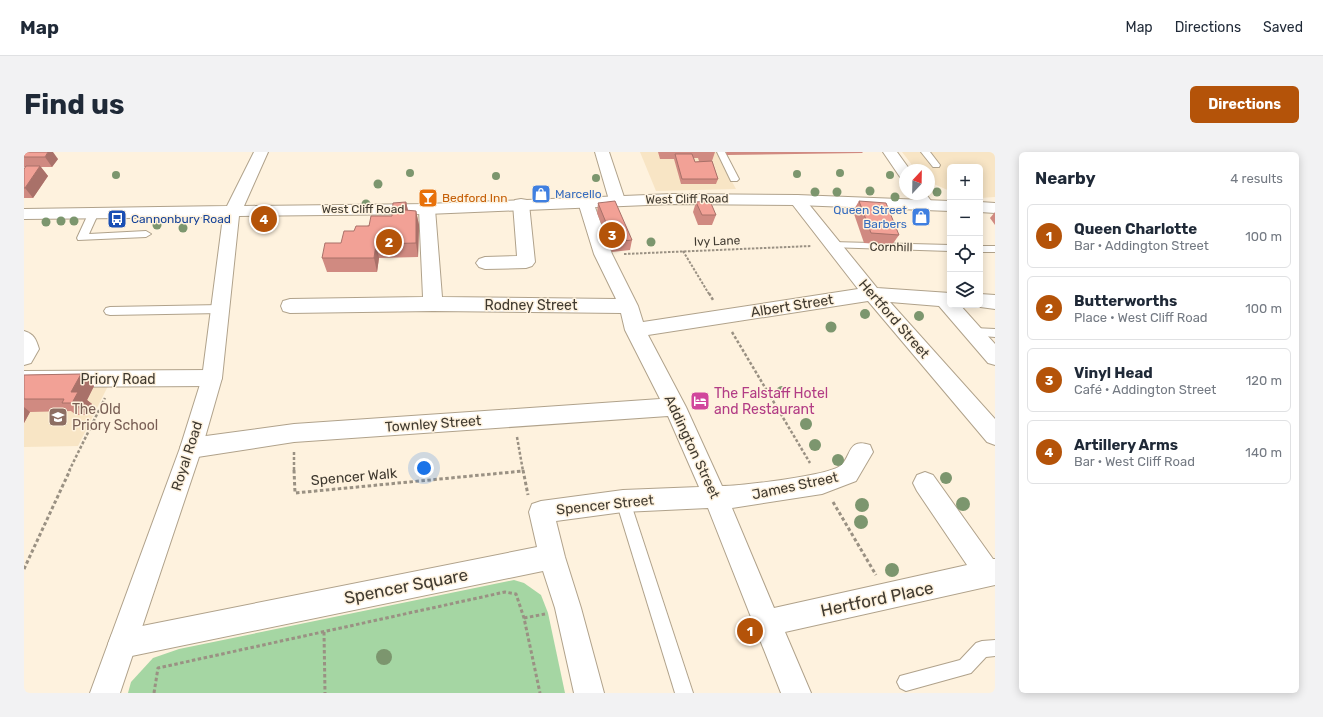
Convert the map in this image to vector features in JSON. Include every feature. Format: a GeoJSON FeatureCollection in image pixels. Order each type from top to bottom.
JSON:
{"type":"FeatureCollection","features":[{"type":"Feature","properties":{"kind":"street","name":"Royal Road"},"geometry":{"type":"LineString","coordinates":[[105,693],[191,448],[212,378],[231,216],[261,152]]}},
{"type":"Feature","properties":{"kind":"street"},"geometry":{"type":"LineString","coordinates":[[890,152],[899,165]]}},
{"type":"Feature","properties":{"kind":"street"},"geometry":{"type":"LineString","coordinates":[[598,153],[617,200]]}},
{"type":"Feature","properties":{"kind":"street","name":"West Cliff Road"},"geometry":{"type":"LineString","coordinates":[[24,214],[427,209],[617,200],[899,199]]}},
{"type":"Feature","properties":{"kind":"street","name":"Hertford Street"},"geometry":{"type":"LineString","coordinates":[[797,200],[872,294],[995,435]]}},
{"type":"Feature","properties":{"kind":"street","name":"West Cliff Road"},"geometry":{"type":"LineString","coordinates":[[926,200],[947,205]]}},
{"type":"Feature","properties":{"kind":"street","name":"Addington Street"},"geometry":{"type":"LineString","coordinates":[[586,202],[603,254],[629,306],[635,330],[675,407],[715,497],[796,693]]}},
{"type":"Feature","properties":{"kind":"street"},"geometry":{"type":"LineString","coordinates":[[485,262],[526,262],[521,204]]}},
{"type":"Feature","properties":{"kind":"street"},"geometry":{"type":"LineString","coordinates":[[983,207],[995,208]]}},
{"type":"Feature","properties":{"kind":"street"},"geometry":{"type":"LineString","coordinates":[[427,209],[433,304]]}},
{"type":"Feature","properties":{"kind":"street","name":"Albert Street"},"geometry":{"type":"LineString","coordinates":[[635,330],[872,294],[947,300]]}},
{"type":"Feature","properties":{"kind":"street"},"geometry":{"type":"LineString","coordinates":[[983,301],[995,302]]}},
{"type":"Feature","properties":{"kind":"street","name":"Rodney Street"},"geometry":{"type":"LineString","coordinates":[[290,306],[433,304],[629,306]]}},
{"type":"Feature","properties":{"kind":"street"},"geometry":{"type":"LineString","coordinates":[[954,308],[995,357]]}},
{"type":"Feature","properties":{"kind":"street","name":"Priory Road"},"geometry":{"type":"LineString","coordinates":[[24,379],[114,380],[212,378]]}},
{"type":"Feature","properties":{"kind":"street","name":"Townley Street"},"geometry":{"type":"LineString","coordinates":[[191,448],[294,433],[675,407]]}},
{"type":"Feature","properties":{"kind":"street","name":"James Street"},"geometry":{"type":"LineString","coordinates":[[715,497],[739,497],[822,483],[848,474],[862,452]]}},
{"type":"Feature","properties":{"kind":"street","name":"Hertford Place"},"geometry":{"type":"LineString","coordinates":[[766,623],[991,573],[925,483]]}},
{"type":"Feature","properties":{"kind":"street","name":"Spencer Street"},"geometry":{"type":"LineString","coordinates":[[552,557],[541,512],[623,501],[715,497]]}},
{"type":"Feature","properties":{"kind":"street"},"geometry":{"type":"LineString","coordinates":[[552,557],[568,608],[589,693]]}},
{"type":"Feature","properties":{"kind":"street","name":"Spencer Square"},"geometry":{"type":"LineString","coordinates":[[122,644],[552,557]]}},
{"type":"Feature","properties":{"kind":"lane"},"geometry":{"type":"LineString","coordinates":[[721,152],[734,179]]}},
{"type":"Feature","properties":{"kind":"lane"},"geometry":{"type":"LineString","coordinates":[[925,152],[936,164]]}},
{"type":"Feature","properties":{"kind":"lane"},"geometry":{"type":"LineString","coordinates":[[94,212],[82,238],[146,234]]}},
{"type":"Feature","properties":{"kind":"lane","name":"Cornhill"},"geometry":{"type":"LineString","coordinates":[[832,245],[947,248]]}},
{"type":"Feature","properties":{"kind":"lane"},"geometry":{"type":"LineString","coordinates":[[983,249],[995,249]]}},
{"type":"Feature","properties":{"kind":"lane"},"geometry":{"type":"LineString","coordinates":[[110,310],[221,309]]}},
{"type":"Feature","properties":{"kind":"lane"},"geometry":{"type":"LineString","coordinates":[[974,332],[995,333]]}},
{"type":"Feature","properties":{"kind":"lane"},"geometry":{"type":"LineString","coordinates":[[623,501],[684,693]]}},
{"type":"Feature","properties":{"kind":"lane"},"geometry":{"type":"LineString","coordinates":[[906,682],[965,667],[982,649],[995,648]]}},
{"type":"Feature","properties":{"kind":"path","name":"Ivy Lane"},"geometry":{"type":"LineString","coordinates":[[603,254],[832,245]]}},
{"type":"Feature","properties":{"kind":"path"},"geometry":{"type":"LineString","coordinates":[[683,251],[889,596]]}},
{"type":"Feature","properties":{"kind":"path"},"geometry":{"type":"LineString","coordinates":[[24,569],[77,454],[114,380]]}},
{"type":"Feature","properties":{"kind":"path"},"geometry":{"type":"LineString","coordinates":[[514,419],[531,507],[541,512]]}},
{"type":"Feature","properties":{"kind":"path","name":"Spencer Walk"},"geometry":{"type":"LineString","coordinates":[[294,433],[295,493],[523,471]]}},
{"type":"Feature","properties":{"kind":"path"},"geometry":{"type":"LineString","coordinates":[[154,693],[158,668],[505,592],[516,594],[518,598],[524,618],[540,693]]}},
{"type":"Feature","properties":{"kind":"path"},"geometry":{"type":"LineString","coordinates":[[324,632],[325,693]]}},
{"type":"Feature","properties":{"kind":"shaded area"},"geometry":{"type":"Polygon","coordinates":[[[640,152],[716,152],[736,189],[656,191],[640,152]]]}},
{"type":"Feature","properties":{"kind":"shaded area"},"geometry":{"type":"Polygon","coordinates":[[[902,152],[995,152],[995,197],[983,198],[983,164],[947,164],[947,190],[935,185],[935,164],[911,164],[902,152]]]}},
{"type":"Feature","properties":{"kind":"shaded area","name":"The Old Priory School"},"geometry":{"type":"Polygon","coordinates":[[[108,386],[78,446],[24,447],[24,388],[108,386]]]}},
{"type":"Feature","properties":{"kind":"green space"},"geometry":{"type":"Polygon","coordinates":[[[514,580],[524,583],[541,595],[548,613],[565,693],[128,693],[131,682],[153,658],[179,649],[514,580]]]}},
{"type":"Feature","properties":{"kind":"building"},"geometry":{"type":"Polygon","coordinates":[[[24,152],[48,152],[45,157],[24,157],[24,152]]]}},
{"type":"Feature","properties":{"kind":"building"},"geometry":{"type":"Polygon","coordinates":[[[675,154],[692,154],[695,162],[712,161],[718,179],[682,179],[675,154]]]}},
{"type":"Feature","properties":{"kind":"building"},"geometry":{"type":"Polygon","coordinates":[[[26,166],[40,166],[24,188],[24,169],[26,166]]]}},
{"type":"Feature","properties":{"kind":"building"},"geometry":{"type":"Polygon","coordinates":[[[615,201],[632,240],[614,242],[598,203],[615,201]]]}},
{"type":"Feature","properties":{"kind":"building"},"geometry":{"type":"Polygon","coordinates":[[[710,201],[716,215],[702,215],[696,202],[710,201]]]}},
{"type":"Feature","properties":{"kind":"building"},"geometry":{"type":"Polygon","coordinates":[[[859,201],[886,203],[899,235],[871,233],[859,201]]]}},
{"type":"Feature","properties":{"kind":"building"},"geometry":{"type":"Polygon","coordinates":[[[406,202],[405,210],[416,211],[416,243],[376,244],[374,258],[322,258],[325,243],[341,243],[344,231],[354,231],[356,226],[369,226],[371,216],[392,216],[393,203],[406,202]]]}},
{"type":"Feature","properties":{"kind":"building"},"geometry":{"type":"Polygon","coordinates":[[[81,374],[71,392],[78,392],[72,403],[62,403],[64,399],[24,399],[24,375],[81,374]]]}},
{"type":"Feature","properties":{"kind":"place","name":"Marcello"},"geometry":{"type":"Point","coordinates":[541,194]}},
{"type":"Feature","properties":{"kind":"place","name":"Bedford Inn"},"geometry":{"type":"Point","coordinates":[428,198]}},
{"type":"Feature","properties":{"kind":"place","name":"Queen Street Barbers"},"geometry":{"type":"Point","coordinates":[921,217]}},
{"type":"Feature","properties":{"kind":"place","name":"Cannonbury Road"},"geometry":{"type":"Point","coordinates":[117,219]}},
{"type":"Feature","properties":{"kind":"place","name":"Artillery Arms"},"geometry":{"type":"Point","coordinates":[264,219]}},
{"type":"Feature","properties":{"kind":"place","name":"Vinyl Head"},"geometry":{"type":"Point","coordinates":[612,235]}},
{"type":"Feature","properties":{"kind":"place","name":"Butterworths"},"geometry":{"type":"Point","coordinates":[389,242]}},
{"type":"Feature","properties":{"kind":"place","name":"The Falstaff Hotel and Restaurant"},"geometry":{"type":"Point","coordinates":[700,401]}},
{"type":"Feature","properties":{"kind":"place","name":"The Old Priory School"},"geometry":{"type":"Point","coordinates":[58,417]}},
{"type":"Feature","properties":{"kind":"place","name":"Queen Charlotte"},"geometry":{"type":"Point","coordinates":[750,631]}}]}
